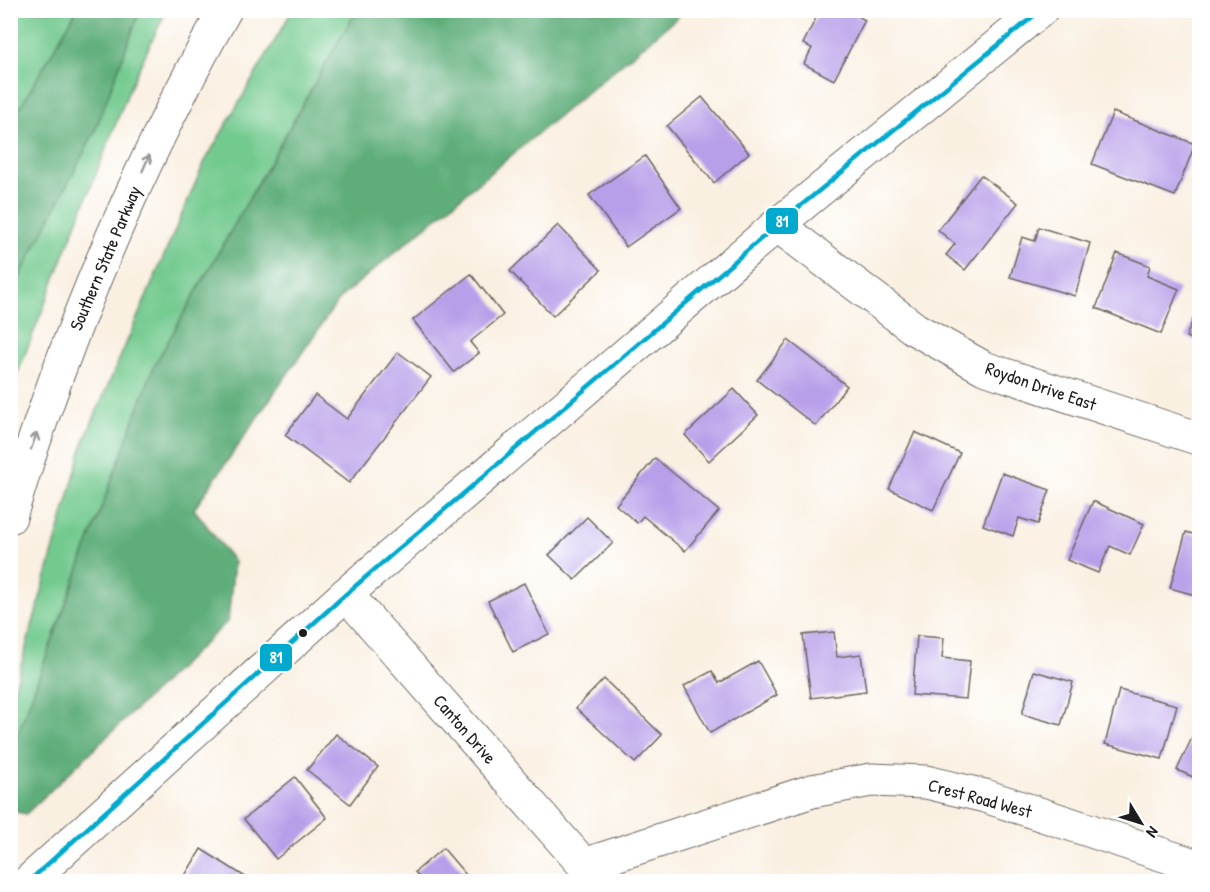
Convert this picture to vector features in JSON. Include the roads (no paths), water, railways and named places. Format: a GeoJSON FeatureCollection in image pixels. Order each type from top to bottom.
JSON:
{"type":"FeatureCollection","features":[{"type":"Feature","properties":{"kind":"main road","name":"Southern State Parkway"},"geometry":{"type":"LineString","coordinates":[[10,517],[40,422],[99,269],[153,148],[225,10]]}},
{"type":"Feature","properties":{"kind":"main road"},"geometry":{"type":"LineString","coordinates":[[28,882],[346,594],[777,225],[1041,10]]}},
{"type":"Feature","properties":{"kind":"main road","name":"Roydon Drive East"},"geometry":{"type":"LineString","coordinates":[[777,225],[915,329],[984,368],[1200,439]]}},
{"type":"Feature","properties":{"kind":"main road","name":"Canton Drive"},"geometry":{"type":"LineString","coordinates":[[346,594],[581,873]]}},
{"type":"Feature","properties":{"kind":"main road","name":"Crest Road West"},"geometry":{"type":"LineString","coordinates":[[581,873],[812,791],[871,780],[926,782],[986,796],[1200,867]]}}]}
